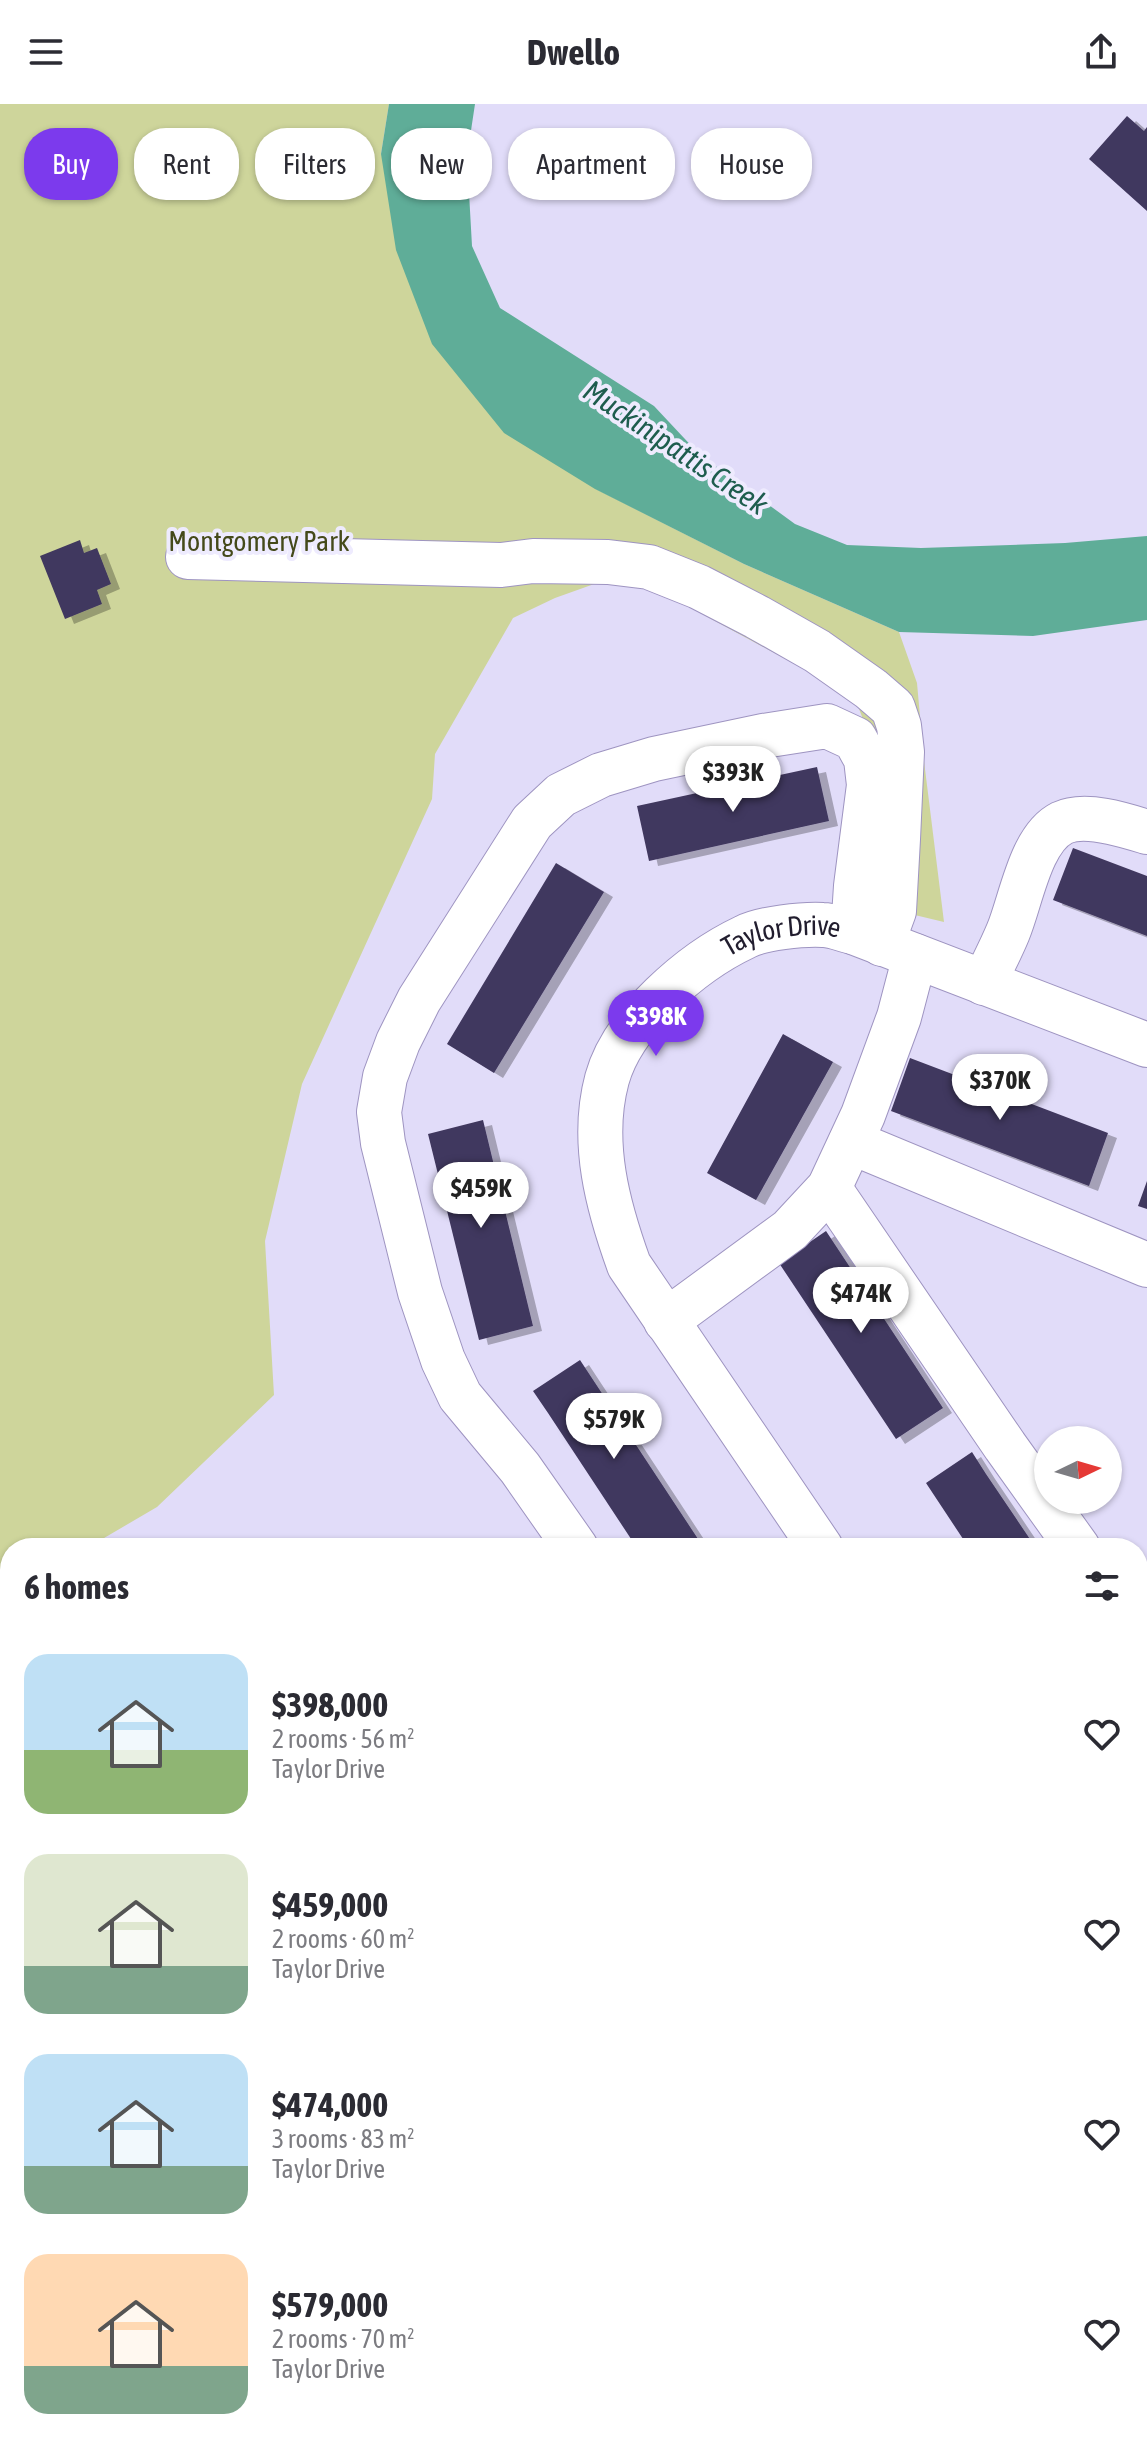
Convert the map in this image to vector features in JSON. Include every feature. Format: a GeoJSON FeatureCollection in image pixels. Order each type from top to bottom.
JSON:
{"type":"FeatureCollection","features":[{"type":"Feature","properties":{"kind":"street"},"geometry":{"type":"LineString","coordinates":[[188,557],[501,565],[533,561],[608,562],[649,567],[699,587],[757,617],[817,651],[893,708],[902,752],[894,911],[883,944]]}},
{"type":"Feature","properties":{"kind":"street"},"geometry":{"type":"LineString","coordinates":[[569,1538],[520,1468],[460,1396],[443,1360],[420,1292],[383,1143],[379,1112],[385,1077],[419,1000],[532,822],[561,795],[601,775],[654,759],[827,726],[855,739],[866,759],[869,785],[856,886],[883,944],[899,1017],[851,1142],[829,1188],[790,1230],[666,1321]]}},
{"type":"Feature","properties":{"kind":"street"},"geometry":{"type":"LineString","coordinates":[[984,983],[1008,933],[1036,852],[1052,830],[1065,821],[1087,820],[1114,821],[1147,832]]}},
{"type":"Feature","properties":{"kind":"street","name":"Taylor Drive"},"geometry":{"type":"LineString","coordinates":[[814,1538],[629,1265],[613,1219],[604,1173],[600,1126],[608,1077],[631,1031],[660,996],[704,962],[747,936],[791,927],[825,925],[883,944],[1147,1045]]}},
{"type":"Feature","properties":{"kind":"street"},"geometry":{"type":"LineString","coordinates":[[851,1142],[1147,1265]]}},
{"type":"Feature","properties":{"kind":"street"},"geometry":{"type":"LineString","coordinates":[[829,1188],[1071,1538]]}},
{"type":"Feature","properties":{"kind":"green space","name":"Montgomery Park"},"geometry":{"type":"Polygon","coordinates":[[[0,104],[389,104],[381,154],[391,170],[391,200],[411,200],[596,489],[744,564],[899,632],[917,683],[944,922],[873,905],[875,750],[854,696],[654,588],[597,583],[513,618],[435,754],[432,799],[302,1084],[265,1241],[274,1395],[157,1507],[104,1538],[0,1538],[0,104]]]}},
{"type":"Feature","properties":{"kind":"water","name":"Muckinipattis Creek"},"geometry":{"type":"Polygon","coordinates":[[[389,104],[475,104],[471,128],[391,128],[391,200],[469,200],[472,246],[500,308],[654,406],[699,454],[795,524],[847,545],[921,548],[1065,543],[1147,536],[1147,620],[1033,636],[899,632],[744,564],[595,489],[504,433],[432,344],[396,250],[381,154],[389,104]]]}},
{"type":"Feature","properties":{"kind":"building"},"geometry":{"type":"Polygon","coordinates":[[[1127,116],[1144,131],[1147,127],[1147,211],[1089,159],[1127,116]]]}},
{"type":"Feature","properties":{"kind":"building"},"geometry":{"type":"Polygon","coordinates":[[[80,540],[84,553],[97,548],[111,584],[97,590],[102,604],[65,619],[40,556],[80,540]]]}},
{"type":"Feature","properties":{"kind":"building"},"geometry":{"type":"Polygon","coordinates":[[[817,767],[829,821],[649,861],[637,806],[817,767]]]}},
{"type":"Feature","properties":{"kind":"building"},"geometry":{"type":"Polygon","coordinates":[[[1073,848],[1147,876],[1147,936],[1053,900],[1073,848]]]}},
{"type":"Feature","properties":{"kind":"building"},"geometry":{"type":"Polygon","coordinates":[[[556,863],[604,892],[494,1073],[447,1044],[556,863]]]}},
{"type":"Feature","properties":{"kind":"building"},"geometry":{"type":"Polygon","coordinates":[[[783,1034],[833,1062],[756,1200],[707,1173],[783,1034]]]}},
{"type":"Feature","properties":{"kind":"building"},"geometry":{"type":"Polygon","coordinates":[[[910,1058],[1108,1133],[1089,1186],[891,1111],[910,1058]]]}},
{"type":"Feature","properties":{"kind":"building"},"geometry":{"type":"Polygon","coordinates":[[[483,1120],[533,1326],[479,1340],[428,1134],[483,1120]]]}},
{"type":"Feature","properties":{"kind":"building"},"geometry":{"type":"Polygon","coordinates":[[[1147,1181],[1147,1209],[1138,1206],[1147,1181]]]}},
{"type":"Feature","properties":{"kind":"building"},"geometry":{"type":"Polygon","coordinates":[[[826,1231],[943,1408],[896,1439],[779,1263],[826,1231]]]}},
{"type":"Feature","properties":{"kind":"building"},"geometry":{"type":"Polygon","coordinates":[[[580,1360],[697,1538],[630,1538],[533,1391],[580,1360]]]}},
{"type":"Feature","properties":{"kind":"building"},"geometry":{"type":"Polygon","coordinates":[[[972,1452],[1029,1538],[962,1538],[926,1483],[972,1452]]]}}]}
